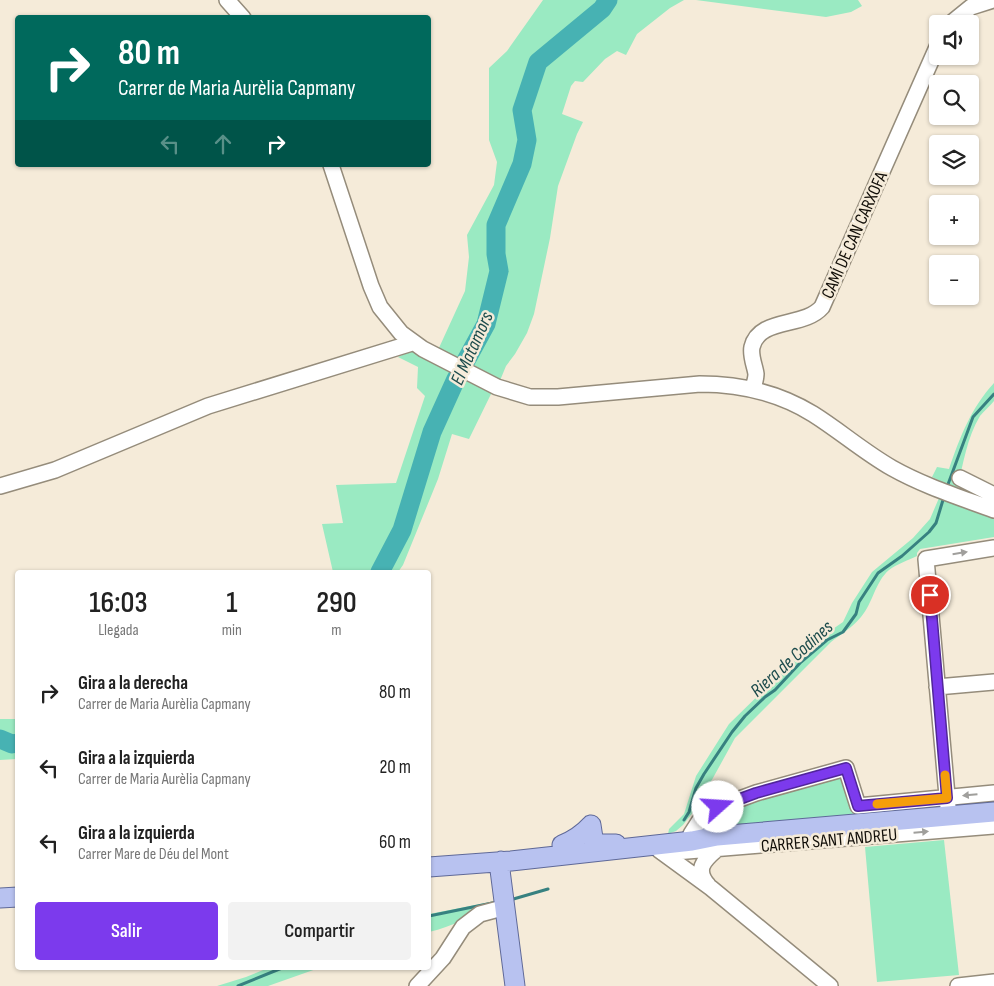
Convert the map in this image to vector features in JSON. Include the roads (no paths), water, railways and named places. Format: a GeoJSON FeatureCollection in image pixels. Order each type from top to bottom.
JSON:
{"type":"FeatureCollection","features":[{"type":"Feature","properties":{"kind":"main road"},"geometry":{"type":"LineString","coordinates":[[431,858],[551,849],[656,849],[692,841],[716,843],[948,807],[994,812]]}},
{"type":"Feature","properties":{"kind":"main road"},"geometry":{"type":"LineString","coordinates":[[592,837],[623,839],[691,834],[716,843]]}},
{"type":"Feature","properties":{"kind":"main road"},"geometry":{"type":"LineString","coordinates":[[431,867],[500,864],[551,849],[585,847],[590,845],[592,837]]}},
{"type":"Feature","properties":{"kind":"main road"},"geometry":{"type":"LineString","coordinates":[[592,837],[601,844],[633,843],[656,849]]}},
{"type":"Feature","properties":{"kind":"main road"},"geometry":{"type":"LineString","coordinates":[[431,858],[449,860],[490,856],[500,864],[515,986]]}},
{"type":"Feature","properties":{"kind":"main road"},"geometry":{"type":"LineString","coordinates":[[0,898],[15,897]]}},
{"type":"Feature","properties":{"kind":"street"},"geometry":{"type":"LineString","coordinates":[[228,0],[240,15]]}},
{"type":"Feature","properties":{"kind":"street"},"geometry":{"type":"LineString","coordinates":[[961,15],[970,7],[994,0]]}},
{"type":"Feature","properties":{"kind":"street","name":"CAMÍ DE CAN CARXOFA"},"geometry":{"type":"LineString","coordinates":[[753,389],[756,376],[751,350],[754,340],[762,330],[809,317],[816,314],[822,307],[929,65]]}},
{"type":"Feature","properties":{"kind":"street"},"geometry":{"type":"LineString","coordinates":[[332,167],[371,286],[380,307],[390,320],[417,346],[497,387],[514,394],[537,398],[700,384],[721,384],[753,389],[805,409],[878,459],[908,476],[939,490],[994,510]]}},
{"type":"Feature","properties":{"kind":"street"},"geometry":{"type":"LineString","coordinates":[[377,354],[387,335],[390,320]]}},
{"type":"Feature","properties":{"kind":"street"},"geometry":{"type":"LineString","coordinates":[[0,486],[54,470],[208,406],[377,354],[417,346]]}},
{"type":"Feature","properties":{"kind":"street"},"geometry":{"type":"LineString","coordinates":[[960,478],[994,495]]}},
{"type":"Feature","properties":{"kind":"street"},"geometry":{"type":"LineString","coordinates":[[948,807],[926,559],[994,548]]}},
{"type":"Feature","properties":{"kind":"street"},"geometry":{"type":"LineString","coordinates":[[938,687],[994,682]]}},
{"type":"Feature","properties":{"kind":"street"},"geometry":{"type":"LineString","coordinates":[[691,834],[700,820],[718,807],[756,793],[846,768],[858,806],[948,807],[994,793]]}},
{"type":"Feature","properties":{"kind":"street","name":"CARRER SANT ANDREU"},"geometry":{"type":"LineString","coordinates":[[716,843],[994,826]]}},
{"type":"Feature","properties":{"kind":"street"},"geometry":{"type":"LineString","coordinates":[[711,888],[704,880],[702,866],[716,843]]}},
{"type":"Feature","properties":{"kind":"street"},"geometry":{"type":"LineString","coordinates":[[656,849],[711,888],[830,986]]}},
{"type":"Feature","properties":{"kind":"street"},"geometry":{"type":"LineString","coordinates":[[417,986],[443,958],[463,927],[504,899]]}},
{"type":"Feature","properties":{"kind":"street"},"geometry":{"type":"LineString","coordinates":[[958,986],[994,982]]}},
{"type":"Feature","properties":{"kind":"water"},"geometry":{"type":"Polygon","coordinates":[[[496,254],[508,272],[502,277],[491,274],[496,265],[496,254]]]}},
{"type":"Feature","properties":{"kind":"waterway","name":"El Matamors"},"geometry":{"type":"LineString","coordinates":[[381,570],[402,530],[432,432],[456,379],[486,324],[499,271],[496,254],[496,225],[522,164],[527,140],[522,110],[538,62],[602,9],[608,0]]}},
{"type":"Feature","properties":{"kind":"waterway","name":"Riera de Codines"},"geometry":{"type":"LineString","coordinates":[[947,487],[973,417],[994,394]]}},
{"type":"Feature","properties":{"kind":"waterway","name":"Riera de Codines"},"geometry":{"type":"LineString","coordinates":[[684,820],[689,812],[696,788],[732,732],[745,716],[775,690],[801,662],[827,640],[843,632],[856,614],[859,602],[878,573],[902,556],[929,532],[936,523],[943,500]]}},
{"type":"Feature","properties":{"kind":"waterway","name":"El Matamors"},"geometry":{"type":"LineString","coordinates":[[0,739],[15,744]]}},
{"type":"Feature","properties":{"kind":"waterway","name":"Riera de Codines"},"geometry":{"type":"LineString","coordinates":[[510,900],[548,889]]}},
{"type":"Feature","properties":{"kind":"waterway","name":"Riera de Codines"},"geometry":{"type":"LineString","coordinates":[[431,916],[497,902]]}},
{"type":"Feature","properties":{"kind":"waterway","name":"Riera de Codines"},"geometry":{"type":"LineString","coordinates":[[238,986],[277,970]]}}]}
